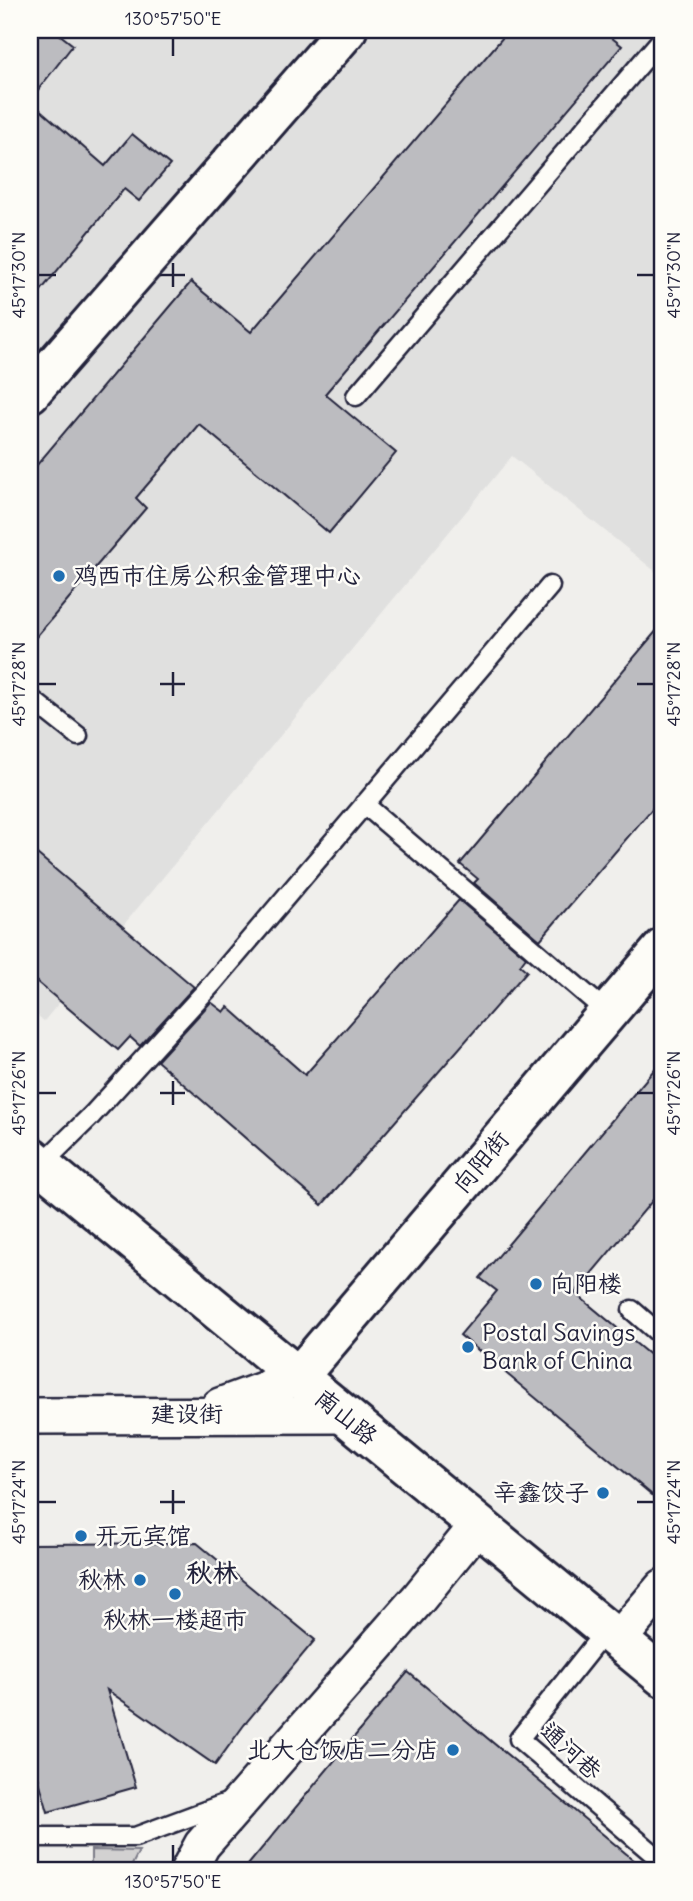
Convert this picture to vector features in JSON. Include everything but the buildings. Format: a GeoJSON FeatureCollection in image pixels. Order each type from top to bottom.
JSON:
{"type":"FeatureCollection","features":[{"type":"Feature","properties":{"kind":"street"},"geometry":{"type":"LineString","coordinates":[[30,393],[347,30]]}},
{"type":"Feature","properties":{"kind":"street","name":"向阳街"},"geometry":{"type":"LineString","coordinates":[[298,1377],[663,948]]}},
{"type":"Feature","properties":{"kind":"street","name":"南山路"},"geometry":{"type":"LineString","coordinates":[[35,1160],[663,1677]]}},
{"type":"Feature","properties":{"kind":"street"},"geometry":{"type":"LineString","coordinates":[[199,1414],[298,1377]]}},
{"type":"Feature","properties":{"kind":"street","name":"建设街"},"geometry":{"type":"LineString","coordinates":[[30,1416],[344,1415]]}},
{"type":"Feature","properties":{"kind":"street"},"geometry":{"type":"LineString","coordinates":[[188,1871],[202,1845],[418,1599],[478,1525]]}},
{"type":"Feature","properties":{"kind":"street"},"geometry":{"type":"LineString","coordinates":[[612,1635],[663,1587]]}},
{"type":"Feature","properties":{"kind":"lane"},"geometry":{"type":"LineString","coordinates":[[356,396],[657,37]]}},
{"type":"Feature","properties":{"kind":"lane"},"geometry":{"type":"LineString","coordinates":[[35,1160],[92,1115],[212,984],[550,586]]}},
{"type":"Feature","properties":{"kind":"lane"},"geometry":{"type":"LineString","coordinates":[[30,698],[78,736]]}},
{"type":"Feature","properties":{"kind":"lane"},"geometry":{"type":"LineString","coordinates":[[364,804],[608,1013]]}},
{"type":"Feature","properties":{"kind":"lane"},"geometry":{"type":"LineString","coordinates":[[632,1310],[663,1337]]}},
{"type":"Feature","properties":{"kind":"lane","name":"通河巷"},"geometry":{"type":"LineString","coordinates":[[612,1635],[519,1739],[663,1862]]}},
{"type":"Feature","properties":{"kind":"lane"},"geometry":{"type":"LineString","coordinates":[[30,1836],[135,1836],[245,1797]]}},
{"type":"Feature","properties":{"kind":"shaded area"},"geometry":{"type":"Polygon","coordinates":[[[30,30],[663,30],[663,573],[661,576],[512,456],[44,1021],[30,1009],[30,30]]]}},
{"type":"Feature","properties":{"kind":"shaded area"},"geometry":{"type":"Polygon","coordinates":[[[91,1850],[139,1851],[129,1871],[91,1871],[91,1850]]]}},
{"type":"Feature","properties":{"kind":"place","name":"鸡西市住房公积金管理中心"},"geometry":{"type":"Point","coordinates":[59,576]}},
{"type":"Feature","properties":{"kind":"place","name":"向阳楼"},"geometry":{"type":"Point","coordinates":[536,1284]}},
{"type":"Feature","properties":{"kind":"place","name":"Postal Savings Bank of China"},"geometry":{"type":"Point","coordinates":[468,1347]}},
{"type":"Feature","properties":{"kind":"place","name":"辛鑫饺子"},"geometry":{"type":"Point","coordinates":[603,1493]}},
{"type":"Feature","properties":{"kind":"place","name":"开元宾馆"},"geometry":{"type":"Point","coordinates":[81,1536]}},
{"type":"Feature","properties":{"kind":"place","name":"秋林"},"geometry":{"type":"Point","coordinates":[140,1580]}},
{"type":"Feature","properties":{"kind":"place","name":"秋林一楼超市"},"geometry":{"type":"Point","coordinates":[175,1594]}},
{"type":"Feature","properties":{"kind":"place","name":"北大仓饭店二分店"},"geometry":{"type":"Point","coordinates":[453,1750]}},
{"type":"Feature","properties":{"kind":"district","name":"秋林"},"geometry":{"type":"Point","coordinates":[212,1573]}}]}
